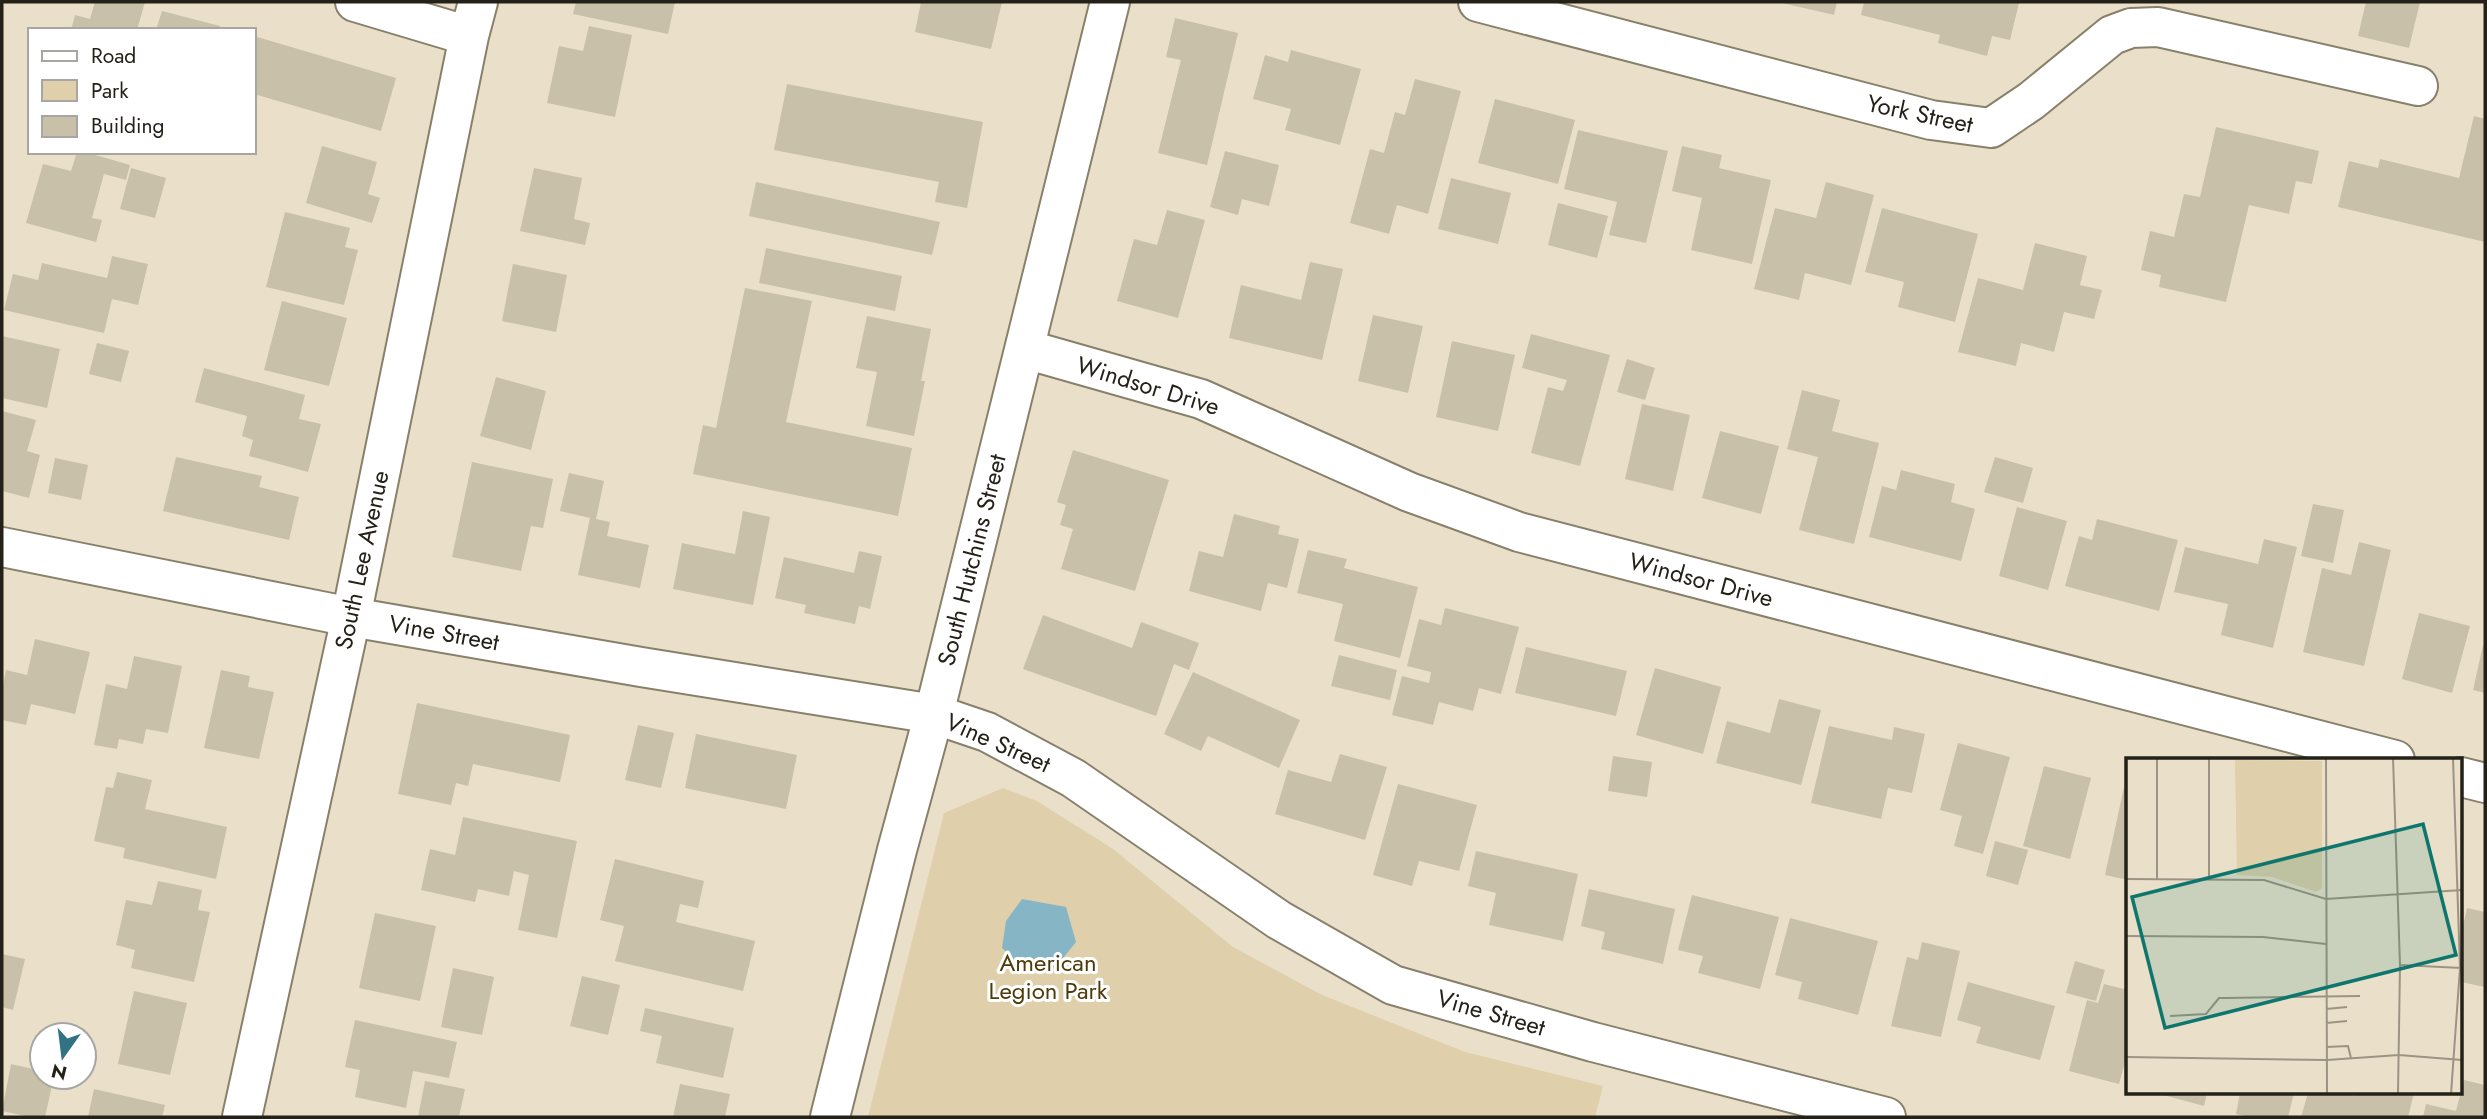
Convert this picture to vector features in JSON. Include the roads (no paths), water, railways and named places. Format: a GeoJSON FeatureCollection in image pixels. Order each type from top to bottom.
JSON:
{"type":"FeatureCollection","features":[{"type":"Feature","properties":{"kind":"street"},"geometry":{"type":"LineString","coordinates":[[355,2],[473,19]]}},
{"type":"Feature","properties":{"kind":"street","name":"South Hutchins Street"},"geometry":{"type":"LineString","coordinates":[[830,1117],[934,714],[1110,2]]}},
{"type":"Feature","properties":{"kind":"street","name":"York Street"},"geometry":{"type":"LineString","coordinates":[[1478,2],[1931,120],[1991,128],[2031,101],[2112,35],[2131,28],[2158,27],[2418,86]]}},
{"type":"Feature","properties":{"kind":"street","name":"South Lee Avenue"},"geometry":{"type":"LineString","coordinates":[[242,1117],[351,617],[473,19]]}},
{"type":"Feature","properties":{"kind":"street","name":"Windsor Drive"},"geometry":{"type":"LineString","coordinates":[[1025,349],[1201,399],[1409,492],[1518,532],[2387,758]]}},
{"type":"Feature","properties":{"kind":"street","name":"Vine Street"},"geometry":{"type":"LineString","coordinates":[[2,547],[351,617],[934,714],[987,732],[1073,778],[1279,920],[1392,985],[1835,1111],[1886,1117]]}},
{"type":"Feature","properties":{"kind":"street"},"geometry":{"type":"LineString","coordinates":[[2462,777],[2485,783]]}},
{"type":"Feature","properties":{"kind":"water"},"geometry":{"type":"Polygon","coordinates":[[[1022,899],[1066,907],[1076,942],[1055,968],[1021,966],[1002,948],[1006,921],[1022,899]]]}},
{"type":"Feature","properties":{"kind":"park label","name":"American Legion Park"},"geometry":{"type":"Point","coordinates":[1048,977]}}]}
